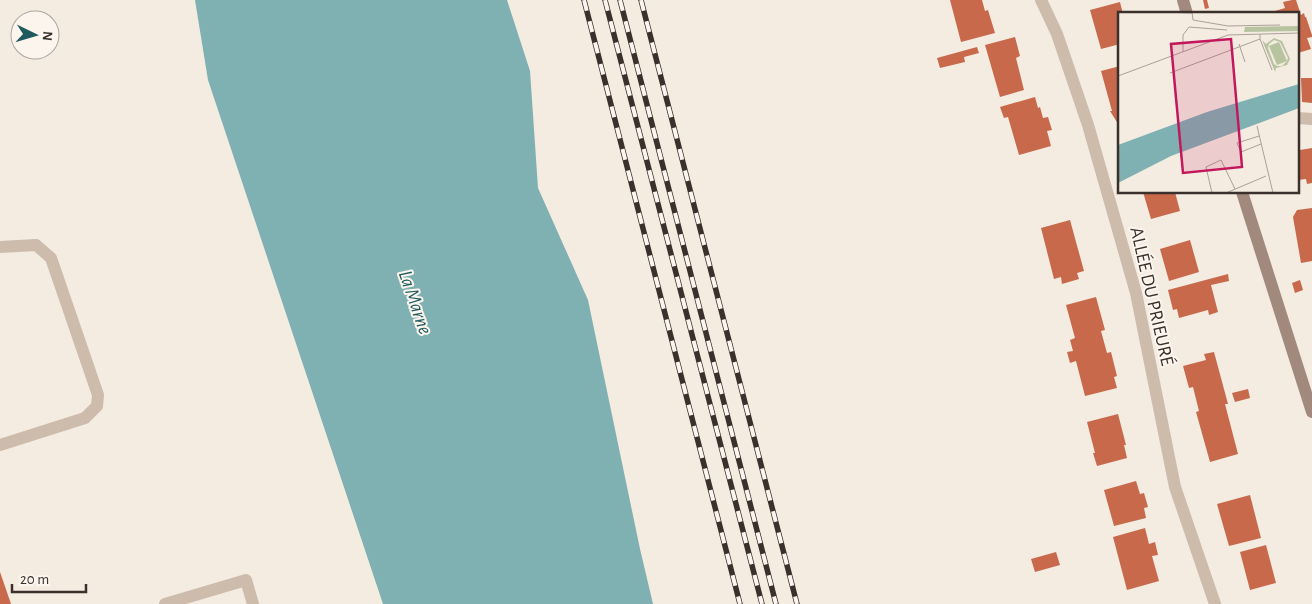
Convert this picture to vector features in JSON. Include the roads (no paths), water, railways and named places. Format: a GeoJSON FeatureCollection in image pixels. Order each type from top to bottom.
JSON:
{"type":"FeatureCollection","features":[{"type":"Feature","properties":{"kind":"main road"},"geometry":{"type":"LineString","coordinates":[[1243,194],[1312,412]]}},
{"type":"Feature","properties":{"kind":"street","name":"ALLÉE DU PRIEURÉ"},"geometry":{"type":"LineString","coordinates":[[1041,0],[1057,34],[1088,125],[1136,293],[1175,487],[1215,604]]}},
{"type":"Feature","properties":{"kind":"street"},"geometry":{"type":"LineString","coordinates":[[0,247],[36,245],[51,258],[98,395],[96,406],[85,418],[0,445]]}},
{"type":"Feature","properties":{"kind":"street"},"geometry":{"type":"LineString","coordinates":[[165,604],[246,580],[253,604]]}},
{"type":"Feature","properties":{"kind":"water","name":"La Marne"},"geometry":{"type":"Polygon","coordinates":[[[195,0],[507,0],[530,71],[538,188],[588,300],[653,604],[383,604],[208,80],[195,0]]]}},
{"type":"Feature","properties":{"kind":"railway"},"geometry":{"type":"LineString","coordinates":[[584,0],[740,604]]}},
{"type":"Feature","properties":{"kind":"railway"},"geometry":{"type":"LineString","coordinates":[[605,0],[762,604]]}},
{"type":"Feature","properties":{"kind":"railway"},"geometry":{"type":"LineString","coordinates":[[620,0],[776,604]]}},
{"type":"Feature","properties":{"kind":"railway"},"geometry":{"type":"LineString","coordinates":[[641,0],[797,604]]}}]}
